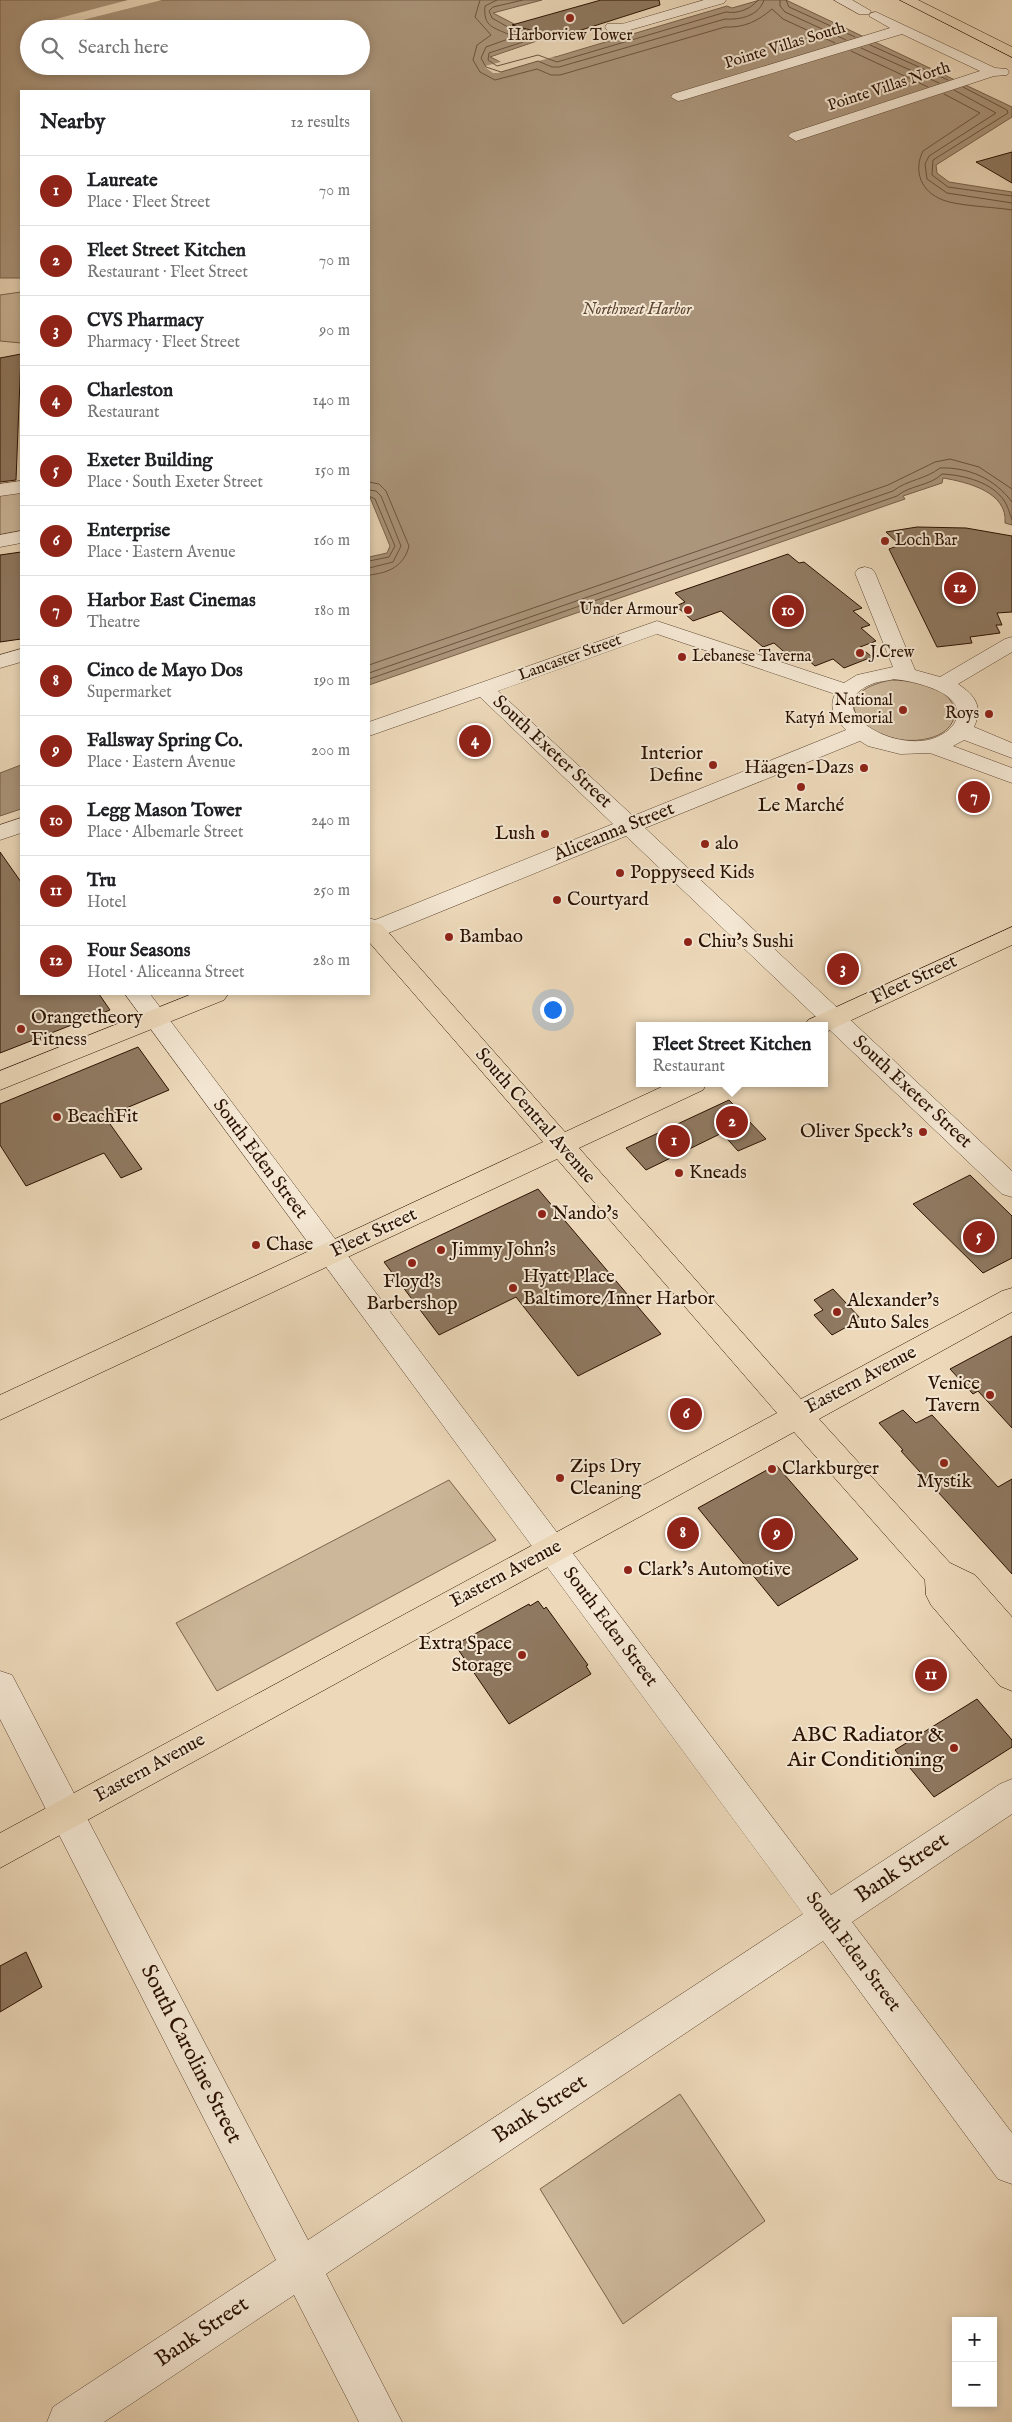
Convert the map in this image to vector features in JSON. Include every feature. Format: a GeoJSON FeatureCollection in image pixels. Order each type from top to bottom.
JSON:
{"type":"FeatureCollection","features":[{"type":"Feature","properties":{"kind":"main road"},"geometry":{"type":"LineString","coordinates":[[907,0],[1012,53]]}},
{"type":"Feature","properties":{"kind":"main road"},"geometry":{"type":"LineString","coordinates":[[931,0],[1012,40]]}},
{"type":"Feature","properties":{"kind":"main road","name":"South Central Avenue"},"geometry":{"type":"LineString","coordinates":[[370,929],[797,1415],[941,1574],[964,1585],[1012,1640]]}},
{"type":"Feature","properties":{"kind":"main road","name":"Fleet Street"},"geometry":{"type":"LineString","coordinates":[[825,1022],[1012,935]]}},
{"type":"Feature","properties":{"kind":"main road"},"geometry":{"type":"LineString","coordinates":[[0,1081],[212,995]]}},
{"type":"Feature","properties":{"kind":"main road","name":"Fleet Street"},"geometry":{"type":"LineString","coordinates":[[0,1408],[685,1087]]}},
{"type":"Feature","properties":{"kind":"main road","name":"Eastern Avenue"},"geometry":{"type":"LineString","coordinates":[[0,1851],[1012,1298]]}},
{"type":"Feature","properties":{"kind":"main road"},"geometry":{"type":"LineString","coordinates":[[941,1574],[942,1595],[1012,1676]]}},
{"type":"Feature","properties":{"kind":"street"},"geometry":{"type":"LineString","coordinates":[[667,0],[687,9]]}},
{"type":"Feature","properties":{"kind":"street"},"geometry":{"type":"LineString","coordinates":[[612,27],[623,28],[719,0]]}},
{"type":"Feature","properties":{"kind":"street"},"geometry":{"type":"LineString","coordinates":[[840,0],[993,72]]}},
{"type":"Feature","properties":{"kind":"street","name":"Pointe Villas South"},"geometry":{"type":"LineString","coordinates":[[678,97],[902,29]]}},
{"type":"Feature","properties":{"kind":"street","name":"Pointe Villas North"},"geometry":{"type":"LineString","coordinates":[[796,136],[993,72],[1012,70]]}},
{"type":"Feature","properties":{"kind":"street"},"geometry":{"type":"LineString","coordinates":[[0,490],[20,487]]}},
{"type":"Feature","properties":{"kind":"street"},"geometry":{"type":"LineString","coordinates":[[0,541],[20,537]]}},
{"type":"Feature","properties":{"kind":"street"},"geometry":{"type":"LineString","coordinates":[[865,573],[906,673]]}},
{"type":"Feature","properties":{"kind":"street","name":"Lancaster Street"},"geometry":{"type":"LineString","coordinates":[[370,729],[658,627],[847,691]]}},
{"type":"Feature","properties":{"kind":"street"},"geometry":{"type":"LineString","coordinates":[[943,684],[1012,642]]}},
{"type":"Feature","properties":{"kind":"street"},"geometry":{"type":"LineString","coordinates":[[0,662],[20,655]]}},
{"type":"Feature","properties":{"kind":"street"},"geometry":{"type":"LineString","coordinates":[[906,673],[932,679],[943,684],[955,692],[966,707],[968,715],[962,730],[950,739],[932,746],[906,748],[869,739],[858,733],[848,723],[842,710],[841,703],[847,691],[871,676],[906,673]]}},
{"type":"Feature","properties":{"kind":"street","name":"South Exeter Street"},"geometry":{"type":"LineString","coordinates":[[484,689],[735,925],[825,1022]]}},
{"type":"Feature","properties":{"kind":"street"},"geometry":{"type":"LineString","coordinates":[[962,730],[1012,751]]}},
{"type":"Feature","properties":{"kind":"street","name":"Aliceanna Street"},"geometry":{"type":"LineString","coordinates":[[370,929],[858,733]]}},
{"type":"Feature","properties":{"kind":"street"},"geometry":{"type":"LineString","coordinates":[[932,746],[1012,776]]}},
{"type":"Feature","properties":{"kind":"street","name":"South Eden Street"},"geometry":{"type":"LineString","coordinates":[[138,995],[1012,2165]]}},
{"type":"Feature","properties":{"kind":"street","name":"South Exeter Street"},"geometry":{"type":"LineString","coordinates":[[828,1025],[1012,1187]]}},
{"type":"Feature","properties":{"kind":"street","name":"South Caroline Street"},"geometry":{"type":"LineString","coordinates":[[0,1686],[381,2422]]}},
{"type":"Feature","properties":{"kind":"street","name":"Bank Street"},"geometry":{"type":"LineString","coordinates":[[68,2422],[1012,1796]]}},
{"type":"Feature","properties":{"kind":"shaded area"},"geometry":{"type":"Polygon","coordinates":[[[20,292],[20,343],[0,341],[0,295],[20,292]]]}},
{"type":"Feature","properties":{"kind":"shaded area"},"geometry":{"type":"Polygon","coordinates":[[[20,491],[20,532],[0,536],[0,495],[20,491]]]}},
{"type":"Feature","properties":{"kind":"shaded area"},"geometry":{"type":"Polygon","coordinates":[[[891,680],[924,684],[942,692],[949,699],[955,712],[954,719],[945,731],[930,738],[910,740],[890,738],[873,730],[861,721],[854,709],[856,698],[868,688],[891,680]]]}},
{"type":"Feature","properties":{"kind":"shaded area"},"geometry":{"type":"Polygon","coordinates":[[[449,1480],[496,1540],[217,1691],[176,1623],[449,1480]]]}},
{"type":"Feature","properties":{"kind":"shaded area"},"geometry":{"type":"Polygon","coordinates":[[[680,2094],[765,2221],[623,2324],[540,2189],[680,2094]]]}},
{"type":"Feature","properties":{"kind":"water","name":"Northwest Harbor"},"geometry":{"type":"Polygon","coordinates":[[[0,0],[542,0],[493,13],[543,39],[490,57],[499,61],[539,49],[555,57],[727,6],[732,8],[760,0],[786,0],[1012,107],[1012,117],[936,165],[937,173],[949,182],[1012,192],[1012,525],[1005,523],[1004,512],[1000,503],[993,496],[984,490],[963,482],[943,478],[942,483],[903,496],[905,499],[370,685],[370,557],[387,553],[390,546],[370,497],[370,90],[20,90],[20,278],[0,278],[0,0]]]}},
{"type":"Feature","properties":{"kind":"water"},"geometry":{"type":"Polygon","coordinates":[[[20,765],[20,809],[0,816],[0,773],[20,765]]]}},
{"type":"Feature","properties":{"kind":"pier"},"geometry":{"type":"Polygon","coordinates":[[[128,0],[162,0],[83,20],[52,20],[128,0]]]}},
{"type":"Feature","properties":{"kind":"pier"},"geometry":{"type":"Polygon","coordinates":[[[545,39],[525,49],[497,57],[539,47],[556,54],[573,51],[498,73],[493,73],[485,66],[501,62],[493,57],[545,39]]]}},
{"type":"Feature","properties":{"kind":"building","name":"Harborview Tower"},"geometry":{"type":"Polygon","coordinates":[[[601,0],[659,0],[660,5],[575,32],[552,36],[512,25],[601,0]]]}},
{"type":"Feature","properties":{"kind":"building"},"geometry":{"type":"Polygon","coordinates":[[[1012,152],[1012,183],[976,162],[1012,152]]]}},
{"type":"Feature","properties":{"kind":"building"},"geometry":{"type":"Polygon","coordinates":[[[20,354],[16,480],[0,482],[0,358],[20,354]]]}},
{"type":"Feature","properties":{"kind":"building"},"geometry":{"type":"Polygon","coordinates":[[[917,527],[966,528],[1012,536],[1012,612],[997,613],[1002,625],[996,625],[1000,633],[970,637],[972,643],[937,647],[889,549],[900,545],[886,532],[917,527]]]}},
{"type":"Feature","properties":{"kind":"building"},"geometry":{"type":"Polygon","coordinates":[[[20,552],[20,639],[0,642],[0,555],[20,552]]]}},
{"type":"Feature","properties":{"kind":"building"},"geometry":{"type":"Polygon","coordinates":[[[788,554],[799,563],[804,562],[862,608],[853,611],[870,625],[861,628],[876,641],[860,647],[872,657],[844,668],[833,659],[815,666],[800,653],[790,657],[774,643],[763,647],[721,611],[693,621],[676,606],[685,602],[675,593],[788,554]]]}},
{"type":"Feature","properties":{"kind":"building"},"geometry":{"type":"Polygon","coordinates":[[[0,852],[20,881],[20,995],[100,995],[110,1010],[0,1053],[0,852]]]}},
{"type":"Feature","properties":{"kind":"building"},"geometry":{"type":"Polygon","coordinates":[[[138,1047],[169,1090],[105,1117],[142,1169],[121,1178],[104,1153],[26,1186],[0,1145],[0,1104],[138,1047]]]}},
{"type":"Feature","properties":{"kind":"building"},"geometry":{"type":"Polygon","coordinates":[[[729,1100],[766,1139],[738,1151],[722,1133],[646,1170],[626,1148],[729,1100]]]}},
{"type":"Feature","properties":{"kind":"building"},"geometry":{"type":"Polygon","coordinates":[[[970,1175],[1012,1216],[1012,1258],[983,1273],[913,1204],[970,1175]]]}},
{"type":"Feature","properties":{"kind":"building","name":"Hyatt Place Baltimore/Inner Harbor"},"geometry":{"type":"Polygon","coordinates":[[[538,1189],[661,1334],[578,1376],[516,1297],[439,1335],[384,1262],[538,1189]]]}},
{"type":"Feature","properties":{"kind":"building","name":"Alexander’s Auto Sales"},"geometry":{"type":"Polygon","coordinates":[[[833,1289],[861,1319],[832,1335],[814,1315],[823,1310],[814,1300],[833,1289]]]}},
{"type":"Feature","properties":{"kind":"building"},"geometry":{"type":"Polygon","coordinates":[[[1012,1336],[1012,1428],[978,1391],[973,1394],[950,1369],[1012,1336]]]}},
{"type":"Feature","properties":{"kind":"building"},"geometry":{"type":"Polygon","coordinates":[[[903,1410],[916,1423],[932,1415],[998,1487],[1012,1479],[1012,1574],[901,1451],[903,1450],[879,1423],[903,1410]]]}},
{"type":"Feature","properties":{"kind":"building"},"geometry":{"type":"Polygon","coordinates":[[[776,1465],[858,1559],[778,1606],[698,1508],[776,1465]]]}},
{"type":"Feature","properties":{"kind":"building","name":"Extra Space Storage"},"geometry":{"type":"Polygon","coordinates":[[[538,1601],[544,1609],[546,1607],[588,1665],[586,1666],[591,1674],[509,1724],[455,1645],[529,1604],[530,1606],[538,1601]]]}},
{"type":"Feature","properties":{"kind":"building","name":"ABC Radiator & Air Conditioning"},"geometry":{"type":"Polygon","coordinates":[[[977,1699],[1012,1740],[1012,1747],[934,1797],[895,1750],[977,1699]]]}},
{"type":"Feature","properties":{"kind":"building"},"geometry":{"type":"Polygon","coordinates":[[[26,1952],[42,1987],[0,2012],[0,1966],[26,1952]]]}},
{"type":"Feature","properties":{"kind":"place","name":"Harborview Tower"},"geometry":{"type":"Point","coordinates":[570,18]}},
{"type":"Feature","properties":{"kind":"place","name":"Loch Bar"},"geometry":{"type":"Point","coordinates":[885,541]}},
{"type":"Feature","properties":{"kind":"place","name":"Four Seasons"},"geometry":{"type":"Point","coordinates":[960,588]}},
{"type":"Feature","properties":{"kind":"place","name":"Under Armour"},"geometry":{"type":"Point","coordinates":[688,610]}},
{"type":"Feature","properties":{"kind":"place","name":"Legg Mason Tower"},"geometry":{"type":"Point","coordinates":[788,611]}},
{"type":"Feature","properties":{"kind":"place","name":"J.Crew"},"geometry":{"type":"Point","coordinates":[860,653]}},
{"type":"Feature","properties":{"kind":"place","name":"Lebanese Taverna"},"geometry":{"type":"Point","coordinates":[682,657]}},
{"type":"Feature","properties":{"kind":"place","name":"National Katyń Memorial"},"geometry":{"type":"Point","coordinates":[903,710]}},
{"type":"Feature","properties":{"kind":"place","name":"Roys"},"geometry":{"type":"Point","coordinates":[989,714]}},
{"type":"Feature","properties":{"kind":"place","name":"Charleston"},"geometry":{"type":"Point","coordinates":[475,741]}},
{"type":"Feature","properties":{"kind":"place","name":"Interior Define"},"geometry":{"type":"Point","coordinates":[713,765]}},
{"type":"Feature","properties":{"kind":"place","name":"Häagen-Dazs"},"geometry":{"type":"Point","coordinates":[864,768]}},
{"type":"Feature","properties":{"kind":"place","name":"Le Marché"},"geometry":{"type":"Point","coordinates":[801,787]}},
{"type":"Feature","properties":{"kind":"place","name":"Harbor East Cinemas"},"geometry":{"type":"Point","coordinates":[974,797]}},
{"type":"Feature","properties":{"kind":"place","name":"Lush"},"geometry":{"type":"Point","coordinates":[545,834]}},
{"type":"Feature","properties":{"kind":"place","name":"alo"},"geometry":{"type":"Point","coordinates":[705,844]}},
{"type":"Feature","properties":{"kind":"place","name":"Poppyseed Kids"},"geometry":{"type":"Point","coordinates":[620,873]}},
{"type":"Feature","properties":{"kind":"place","name":"Courtyard"},"geometry":{"type":"Point","coordinates":[557,900]}},
{"type":"Feature","properties":{"kind":"place","name":"Bambao"},"geometry":{"type":"Point","coordinates":[449,937]}},
{"type":"Feature","properties":{"kind":"place","name":"Chiu's Sushi"},"geometry":{"type":"Point","coordinates":[688,942]}},
{"type":"Feature","properties":{"kind":"place","name":"CVS Pharmacy"},"geometry":{"type":"Point","coordinates":[843,969]}},
{"type":"Feature","properties":{"kind":"place","name":"Orangetheory Fitness"},"geometry":{"type":"Point","coordinates":[21,1029]}},
{"type":"Feature","properties":{"kind":"place","name":"BeachFit"},"geometry":{"type":"Point","coordinates":[57,1117]}},
{"type":"Feature","properties":{"kind":"place","name":"Fleet Street Kitchen"},"geometry":{"type":"Point","coordinates":[732,1122]}},
{"type":"Feature","properties":{"kind":"place","name":"Oliver Speck's"},"geometry":{"type":"Point","coordinates":[923,1132]}},
{"type":"Feature","properties":{"kind":"place","name":"Laureate"},"geometry":{"type":"Point","coordinates":[674,1141]}},
{"type":"Feature","properties":{"kind":"place","name":"Kneads"},"geometry":{"type":"Point","coordinates":[679,1173]}},
{"type":"Feature","properties":{"kind":"place","name":"Nando's"},"geometry":{"type":"Point","coordinates":[542,1214]}},
{"type":"Feature","properties":{"kind":"place","name":"Exeter Building"},"geometry":{"type":"Point","coordinates":[979,1237]}},
{"type":"Feature","properties":{"kind":"place","name":"Chase"},"geometry":{"type":"Point","coordinates":[256,1245]}},
{"type":"Feature","properties":{"kind":"place","name":"Jimmy John's"},"geometry":{"type":"Point","coordinates":[441,1250]}},
{"type":"Feature","properties":{"kind":"place","name":"Floyd's Barbershop"},"geometry":{"type":"Point","coordinates":[412,1263]}},
{"type":"Feature","properties":{"kind":"place","name":"Hyatt Place Baltimore/Inner Harbor"},"geometry":{"type":"Point","coordinates":[513,1288]}},
{"type":"Feature","properties":{"kind":"place","name":"Alexander’s Auto Sales"},"geometry":{"type":"Point","coordinates":[837,1312]}},
{"type":"Feature","properties":{"kind":"place","name":"Venice Tavern"},"geometry":{"type":"Point","coordinates":[990,1395]}},
{"type":"Feature","properties":{"kind":"place","name":"Enterprise"},"geometry":{"type":"Point","coordinates":[686,1414]}},
{"type":"Feature","properties":{"kind":"place","name":"Mystik"},"geometry":{"type":"Point","coordinates":[944,1463]}},
{"type":"Feature","properties":{"kind":"place","name":"Clarkburger"},"geometry":{"type":"Point","coordinates":[772,1469]}},
{"type":"Feature","properties":{"kind":"place","name":"Zips Dry Cleaning"},"geometry":{"type":"Point","coordinates":[560,1478]}},
{"type":"Feature","properties":{"kind":"place","name":"Cinco de Mayo Dos"},"geometry":{"type":"Point","coordinates":[683,1533]}},
{"type":"Feature","properties":{"kind":"place","name":"Fallsway Spring Co."},"geometry":{"type":"Point","coordinates":[777,1534]}},
{"type":"Feature","properties":{"kind":"place","name":"Clark's Automotive"},"geometry":{"type":"Point","coordinates":[628,1570]}},
{"type":"Feature","properties":{"kind":"place","name":"Extra Space Storage"},"geometry":{"type":"Point","coordinates":[522,1655]}},
{"type":"Feature","properties":{"kind":"place","name":"Tru"},"geometry":{"type":"Point","coordinates":[931,1675]}},
{"type":"Feature","properties":{"kind":"place","name":"ABC Radiator & Air Conditioning"},"geometry":{"type":"Point","coordinates":[954,1748]}}]}
